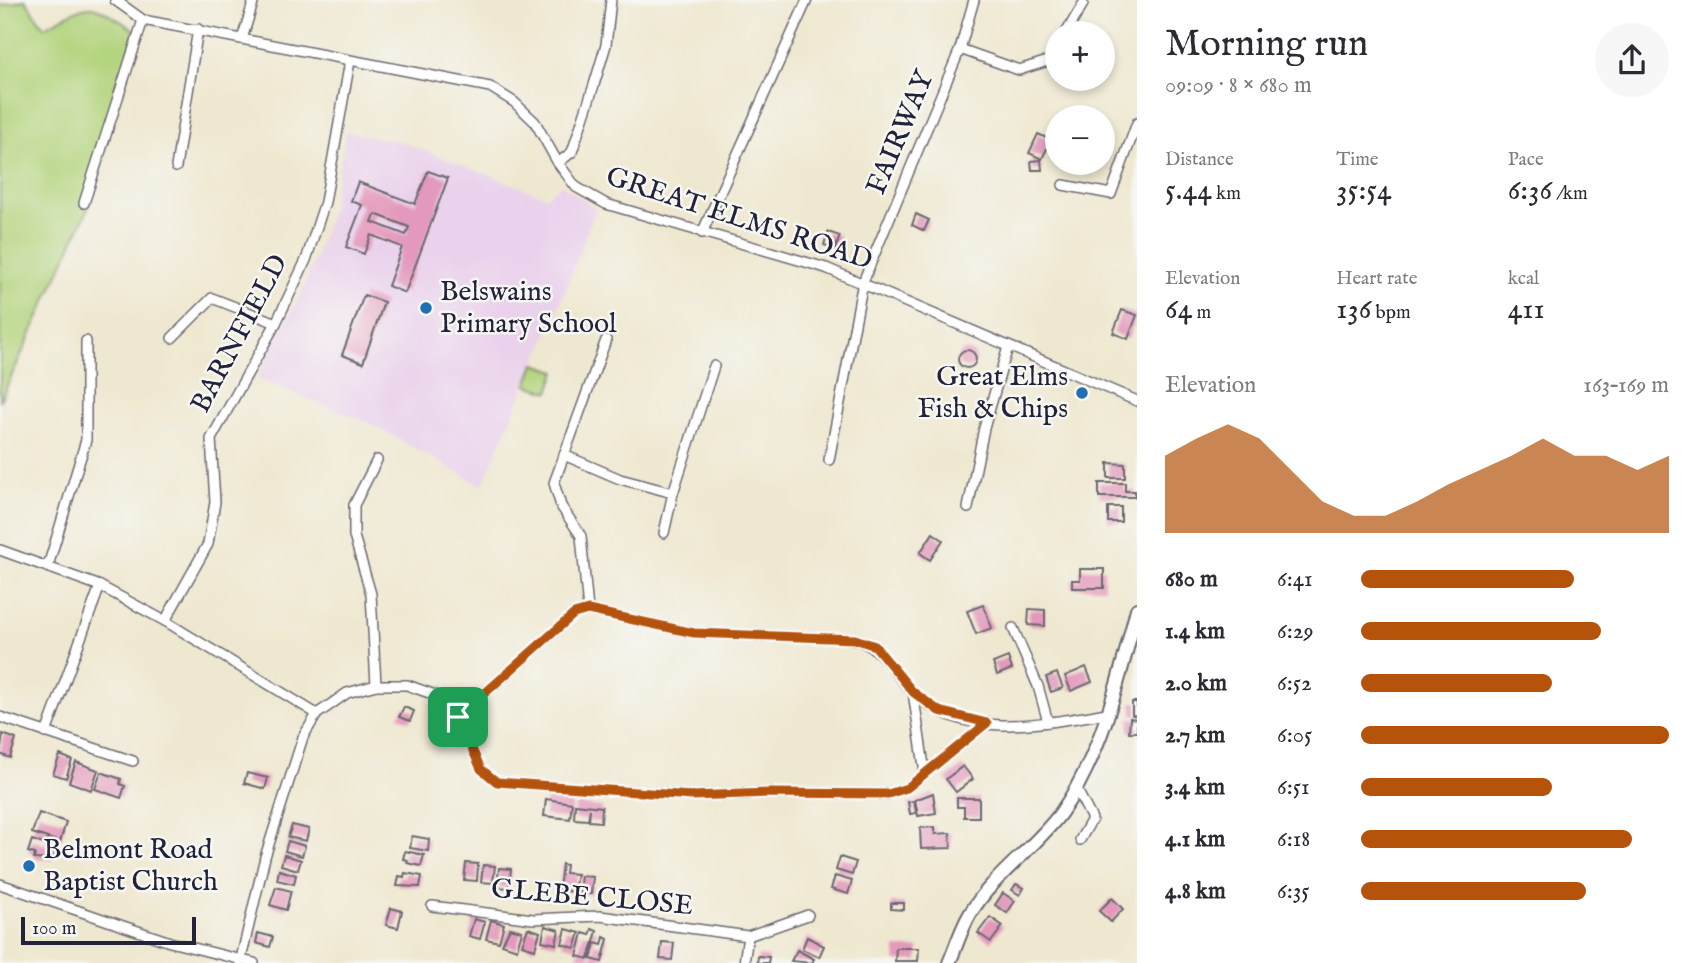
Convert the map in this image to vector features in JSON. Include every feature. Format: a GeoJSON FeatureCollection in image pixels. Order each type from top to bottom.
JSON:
{"type":"FeatureCollection","features":[{"type":"Feature","properties":{"kind":"street","name":"GREAT ELMS ROAD"},"geometry":{"type":"LineString","coordinates":[[115,0],[143,20],[490,87],[514,102],[536,122],[558,163],[576,187],[606,204],[826,268],[1137,401]]}},
{"type":"Feature","properties":{"kind":"street"},"geometry":{"type":"LineString","coordinates":[[242,39],[254,0]]}},
{"type":"Feature","properties":{"kind":"street"},"geometry":{"type":"LineString","coordinates":[[558,163],[572,152],[594,85],[606,45],[611,0]]}},
{"type":"Feature","properties":{"kind":"street"},"geometry":{"type":"LineString","coordinates":[[702,233],[807,0]]}},
{"type":"Feature","properties":{"kind":"street","name":"FAIRWAY"},"geometry":{"type":"LineString","coordinates":[[829,460],[863,282],[960,49],[974,0]]}},
{"type":"Feature","properties":{"kind":"street"},"geometry":{"type":"LineString","coordinates":[[1073,21],[1083,4]]}},
{"type":"Feature","properties":{"kind":"street"},"geometry":{"type":"LineString","coordinates":[[84,203],[143,20]]}},
{"type":"Feature","properties":{"kind":"street"},"geometry":{"type":"LineString","coordinates":[[176,167],[198,29]]}},
{"type":"Feature","properties":{"kind":"street"},"geometry":{"type":"LineString","coordinates":[[960,49],[1019,71],[1045,62]]}},
{"type":"Feature","properties":{"kind":"street","name":"BARNFIELD"},"geometry":{"type":"LineString","coordinates":[[165,621],[208,544],[215,502],[211,439],[276,323],[306,260],[325,202],[349,61]]}},
{"type":"Feature","properties":{"kind":"street"},"geometry":{"type":"LineString","coordinates":[[1063,185],[1111,194],[1137,123]]}},
{"type":"Feature","properties":{"kind":"street"},"geometry":{"type":"LineString","coordinates":[[172,338],[212,298],[276,323]]}},
{"type":"Feature","properties":{"kind":"street"},"geometry":{"type":"LineString","coordinates":[[588,610],[581,536],[561,506],[554,483],[606,340]]}},
{"type":"Feature","properties":{"kind":"street"},"geometry":{"type":"LineString","coordinates":[[48,566],[86,440],[86,341]]}},
{"type":"Feature","properties":{"kind":"street"},"geometry":{"type":"LineString","coordinates":[[968,508],[984,428],[1008,347]]}},
{"type":"Feature","properties":{"kind":"street"},"geometry":{"type":"LineString","coordinates":[[664,533],[673,493],[714,366]]}},
{"type":"Feature","properties":{"kind":"street"},"geometry":{"type":"LineString","coordinates":[[564,455],[620,479],[673,493]]}},
{"type":"Feature","properties":{"kind":"street"},"geometry":{"type":"LineString","coordinates":[[376,685],[370,594],[354,536],[354,505],[377,460]]}},
{"type":"Feature","properties":{"kind":"street"},"geometry":{"type":"LineString","coordinates":[[0,550],[100,586],[165,621],[317,714]]}},
{"type":"Feature","properties":{"kind":"street"},"geometry":{"type":"LineString","coordinates":[[46,733],[100,586]]}},
{"type":"Feature","properties":{"kind":"street"},"geometry":{"type":"LineString","coordinates":[[949,963],[970,914],[999,878],[1034,847],[1076,788],[1118,684],[1137,609]]}},
{"type":"Feature","properties":{"kind":"street"},"geometry":{"type":"LineString","coordinates":[[458,717],[574,614],[588,610],[694,633],[855,639],[875,646],[913,692],[939,711],[987,723],[1017,726],[1107,713]]}},
{"type":"Feature","properties":{"kind":"street"},"geometry":{"type":"LineString","coordinates":[[1013,628],[1038,686],[1048,722]]}},
{"type":"Feature","properties":{"kind":"street"},"geometry":{"type":"LineString","coordinates":[[240,961],[265,857],[303,737],[317,714],[346,693],[376,685],[407,685],[435,695],[458,717],[481,769],[497,782],[692,796],[769,793],[888,794],[907,788],[987,723]]}},
{"type":"Feature","properties":{"kind":"street"},"geometry":{"type":"LineString","coordinates":[[913,692],[925,773]]}},
{"type":"Feature","properties":{"kind":"street"},"geometry":{"type":"LineString","coordinates":[[0,718],[133,761]]}},
{"type":"Feature","properties":{"kind":"street"},"geometry":{"type":"LineString","coordinates":[[1076,788],[1092,819],[1080,841]]}},
{"type":"Feature","properties":{"kind":"street"},"geometry":{"type":"LineString","coordinates":[[0,884],[170,942],[254,963]]}},
{"type":"Feature","properties":{"kind":"street","name":"GLEBE CLOSE"},"geometry":{"type":"LineString","coordinates":[[432,906],[533,919],[600,916],[748,936],[808,915]]}},
{"type":"Feature","properties":{"kind":"street"},"geometry":{"type":"LineString","coordinates":[[744,963],[748,936]]}},
{"type":"Feature","properties":{"kind":"shaded area","name":"Belswains Primary School"},"geometry":{"type":"Polygon","coordinates":[[[346,132],[402,142],[546,197],[561,184],[596,209],[553,322],[482,486],[371,424],[257,378],[301,294],[320,244],[331,211],[346,132]]]}},
{"type":"Feature","properties":{"kind":"green space"},"geometry":{"type":"Polygon","coordinates":[[[25,0],[44,27],[83,8],[91,7],[135,30],[87,211],[0,401],[0,6],[25,0]]]}},
{"type":"Feature","properties":{"kind":"green space"},"geometry":{"type":"Polygon","coordinates":[[[535,364],[556,371],[549,392],[527,385],[535,364]]]}},
{"type":"Feature","properties":{"kind":"building"},"geometry":{"type":"Polygon","coordinates":[[[1038,134],[1045,137],[1045,153],[1042,159],[1029,153],[1038,134]]]}},
{"type":"Feature","properties":{"kind":"building"},"geometry":{"type":"Polygon","coordinates":[[[1041,160],[1042,170],[1032,170],[1031,161],[1041,160]]]}},
{"type":"Feature","properties":{"kind":"building"},"geometry":{"type":"Polygon","coordinates":[[[428,171],[448,178],[405,293],[388,286],[402,247],[371,235],[364,254],[346,247],[362,205],[351,201],[358,182],[415,204],[428,171]],[[375,214],[372,222],[406,235],[409,227],[375,214]]]}},
{"type":"Feature","properties":{"kind":"building"},"geometry":{"type":"Polygon","coordinates":[[[916,214],[929,220],[924,231],[912,225],[916,214]]]}},
{"type":"Feature","properties":{"kind":"building"},"geometry":{"type":"Polygon","coordinates":[[[828,232],[840,236],[835,249],[824,245],[828,232]]]}},
{"type":"Feature","properties":{"kind":"building"},"geometry":{"type":"Polygon","coordinates":[[[364,295],[384,302],[363,363],[342,355],[364,295]]]}},
{"type":"Feature","properties":{"kind":"building"},"geometry":{"type":"Polygon","coordinates":[[[1122,310],[1137,315],[1128,339],[1113,333],[1122,310]]]}},
{"type":"Feature","properties":{"kind":"building"},"geometry":{"type":"Polygon","coordinates":[[[967,350],[973,353],[976,359],[973,365],[967,368],[961,365],[958,359],[961,353],[967,350]]]}},
{"type":"Feature","properties":{"kind":"building"},"geometry":{"type":"Polygon","coordinates":[[[1108,463],[1125,464],[1125,478],[1108,478],[1108,463]]]}},
{"type":"Feature","properties":{"kind":"building"},"geometry":{"type":"Polygon","coordinates":[[[1099,483],[1125,483],[1125,491],[1135,491],[1135,497],[1099,497],[1099,483]]]}},
{"type":"Feature","properties":{"kind":"building"},"geometry":{"type":"Polygon","coordinates":[[[1108,507],[1121,507],[1121,522],[1108,522],[1108,507]]]}},
{"type":"Feature","properties":{"kind":"building"},"geometry":{"type":"Polygon","coordinates":[[[933,533],[943,540],[930,560],[920,553],[933,533]]]}},
{"type":"Feature","properties":{"kind":"building"},"geometry":{"type":"Polygon","coordinates":[[[1080,569],[1104,569],[1104,588],[1072,588],[1072,580],[1080,580],[1080,569]]]}},
{"type":"Feature","properties":{"kind":"building"},"geometry":{"type":"Polygon","coordinates":[[[983,605],[992,628],[976,634],[967,611],[983,605]]]}},
{"type":"Feature","properties":{"kind":"building"},"geometry":{"type":"Polygon","coordinates":[[[1029,609],[1045,610],[1045,626],[1028,625],[1029,609]]]}},
{"type":"Feature","properties":{"kind":"building"},"geometry":{"type":"Polygon","coordinates":[[[1008,657],[1012,669],[997,675],[993,663],[1008,657]]]}},
{"type":"Feature","properties":{"kind":"building"},"geometry":{"type":"Polygon","coordinates":[[[1086,667],[1092,682],[1071,691],[1065,676],[1086,667]]]}},
{"type":"Feature","properties":{"kind":"building"},"geometry":{"type":"Polygon","coordinates":[[[1057,673],[1063,688],[1051,692],[1046,677],[1057,673]]]}},
{"type":"Feature","properties":{"kind":"building"},"geometry":{"type":"Polygon","coordinates":[[[1132,702],[1137,702],[1137,716],[1132,715],[1132,702]]]}},
{"type":"Feature","properties":{"kind":"building"},"geometry":{"type":"Polygon","coordinates":[[[404,707],[414,711],[410,721],[399,717],[404,707]]]}},
{"type":"Feature","properties":{"kind":"building"},"geometry":{"type":"Polygon","coordinates":[[[1130,718],[1137,719],[1137,732],[1129,732],[1130,718]]]}},
{"type":"Feature","properties":{"kind":"building"},"geometry":{"type":"Polygon","coordinates":[[[3,734],[16,739],[10,758],[0,754],[3,734]]]}},
{"type":"Feature","properties":{"kind":"building"},"geometry":{"type":"Polygon","coordinates":[[[60,755],[72,760],[66,778],[53,774],[60,755]]]}},
{"type":"Feature","properties":{"kind":"building"},"geometry":{"type":"Polygon","coordinates":[[[76,762],[98,770],[91,790],[69,782],[76,762]]]}},
{"type":"Feature","properties":{"kind":"building"},"geometry":{"type":"Polygon","coordinates":[[[963,766],[973,779],[956,792],[946,779],[963,766]]]}},
{"type":"Feature","properties":{"kind":"building"},"geometry":{"type":"Polygon","coordinates":[[[101,772],[121,779],[120,784],[125,786],[121,798],[95,789],[101,772]]]}},
{"type":"Feature","properties":{"kind":"building"},"geometry":{"type":"Polygon","coordinates":[[[247,773],[268,778],[265,789],[244,783],[247,773]]]}},
{"type":"Feature","properties":{"kind":"building"},"geometry":{"type":"Polygon","coordinates":[[[933,793],[936,813],[918,816],[915,800],[933,793]]]}},
{"type":"Feature","properties":{"kind":"building"},"geometry":{"type":"Polygon","coordinates":[[[957,798],[979,798],[979,817],[964,817],[964,807],[957,807],[957,798]]]}},
{"type":"Feature","properties":{"kind":"building"},"geometry":{"type":"Polygon","coordinates":[[[546,799],[572,803],[570,819],[544,816],[546,799]]]}},
{"type":"Feature","properties":{"kind":"building"},"geometry":{"type":"Polygon","coordinates":[[[914,801],[916,813],[910,814],[908,802],[914,801]]]}},
{"type":"Feature","properties":{"kind":"building"},"geometry":{"type":"Polygon","coordinates":[[[575,804],[602,807],[601,822],[589,821],[590,809],[588,820],[574,819],[575,804]]]}},
{"type":"Feature","properties":{"kind":"building"},"geometry":{"type":"Polygon","coordinates":[[[39,813],[66,822],[60,842],[32,833],[39,813]]]}},
{"type":"Feature","properties":{"kind":"building"},"geometry":{"type":"Polygon","coordinates":[[[292,825],[309,829],[306,841],[288,837],[292,825]]]}},
{"type":"Feature","properties":{"kind":"building"},"geometry":{"type":"Polygon","coordinates":[[[935,827],[935,834],[950,833],[951,848],[921,849],[920,828],[935,827]]]}},
{"type":"Feature","properties":{"kind":"building"},"geometry":{"type":"Polygon","coordinates":[[[412,836],[429,839],[428,851],[410,848],[412,836]]]}},
{"type":"Feature","properties":{"kind":"building"},"geometry":{"type":"Polygon","coordinates":[[[32,840],[46,845],[47,840],[59,844],[53,860],[34,859],[35,854],[28,852],[32,840]]]}},
{"type":"Feature","properties":{"kind":"building"},"geometry":{"type":"Polygon","coordinates":[[[288,841],[305,846],[302,856],[285,851],[288,841]]]}},
{"type":"Feature","properties":{"kind":"building"},"geometry":{"type":"Polygon","coordinates":[[[405,851],[424,855],[421,866],[407,863],[408,860],[403,859],[405,851]]]}},
{"type":"Feature","properties":{"kind":"building"},"geometry":{"type":"Polygon","coordinates":[[[284,855],[301,860],[298,870],[281,865],[284,855]]]}},
{"type":"Feature","properties":{"kind":"building"},"geometry":{"type":"Polygon","coordinates":[[[840,857],[856,862],[852,875],[836,870],[840,857]]]}},
{"type":"Feature","properties":{"kind":"building"},"geometry":{"type":"Polygon","coordinates":[[[466,863],[478,864],[477,881],[464,880],[466,863]]]}},
{"type":"Feature","properties":{"kind":"building"},"geometry":{"type":"Polygon","coordinates":[[[562,864],[566,865],[565,873],[577,874],[574,892],[559,890],[562,864]]]}},
{"type":"Feature","properties":{"kind":"building"},"geometry":{"type":"Polygon","coordinates":[[[483,865],[495,866],[493,883],[481,882],[483,865]]]}},
{"type":"Feature","properties":{"kind":"building"},"geometry":{"type":"Polygon","coordinates":[[[499,868],[511,869],[509,888],[497,887],[499,868]]]}},
{"type":"Feature","properties":{"kind":"building"},"geometry":{"type":"Polygon","coordinates":[[[279,870],[296,875],[294,884],[277,880],[279,870]]]}},
{"type":"Feature","properties":{"kind":"building"},"geometry":{"type":"Polygon","coordinates":[[[405,873],[422,876],[420,887],[397,886],[399,876],[404,877],[405,873]]]}},
{"type":"Feature","properties":{"kind":"building"},"geometry":{"type":"Polygon","coordinates":[[[581,876],[593,877],[591,894],[579,893],[581,876]]]}},
{"type":"Feature","properties":{"kind":"building"},"geometry":{"type":"Polygon","coordinates":[[[835,876],[852,881],[848,894],[831,889],[835,876]]]}},
{"type":"Feature","properties":{"kind":"building"},"geometry":{"type":"Polygon","coordinates":[[[1016,884],[1024,888],[1020,895],[1012,890],[1016,884]]]}},
{"type":"Feature","properties":{"kind":"building"},"geometry":{"type":"Polygon","coordinates":[[[276,887],[291,891],[286,910],[270,905],[276,887]]]}},
{"type":"Feature","properties":{"kind":"building"},"geometry":{"type":"Polygon","coordinates":[[[1003,893],[1015,901],[1007,913],[995,905],[1003,893]]]}},
{"type":"Feature","properties":{"kind":"building"},"geometry":{"type":"Polygon","coordinates":[[[1112,898],[1123,909],[1111,922],[1099,911],[1112,898]]]}},
{"type":"Feature","properties":{"kind":"building"},"geometry":{"type":"Polygon","coordinates":[[[891,903],[904,903],[904,910],[891,909],[891,903]]]}},
{"type":"Feature","properties":{"kind":"building"},"geometry":{"type":"Polygon","coordinates":[[[391,908],[402,911],[398,928],[386,925],[391,908]]]}},
{"type":"Feature","properties":{"kind":"building"},"geometry":{"type":"Polygon","coordinates":[[[990,917],[1003,926],[991,942],[978,933],[990,917]]]}},
{"type":"Feature","properties":{"kind":"building"},"geometry":{"type":"Polygon","coordinates":[[[474,919],[485,922],[480,939],[469,936],[474,919]]]}},
{"type":"Feature","properties":{"kind":"building"},"geometry":{"type":"Polygon","coordinates":[[[491,920],[504,924],[499,942],[486,939],[491,920]]]}},
{"type":"Feature","properties":{"kind":"building"},"geometry":{"type":"Polygon","coordinates":[[[545,926],[559,930],[556,944],[542,941],[545,926]]]}},
{"type":"Feature","properties":{"kind":"building"},"geometry":{"type":"Polygon","coordinates":[[[510,928],[522,931],[517,949],[502,944],[510,928]]]}},
{"type":"Feature","properties":{"kind":"building"},"geometry":{"type":"Polygon","coordinates":[[[528,928],[540,932],[535,949],[522,945],[528,928]]]}},
{"type":"Feature","properties":{"kind":"building"},"geometry":{"type":"Polygon","coordinates":[[[566,929],[580,933],[575,948],[562,944],[566,929]]]}},
{"type":"Feature","properties":{"kind":"building"},"geometry":{"type":"Polygon","coordinates":[[[592,929],[597,931],[589,959],[577,956],[583,933],[590,935],[592,929]]]}},
{"type":"Feature","properties":{"kind":"building"},"geometry":{"type":"Polygon","coordinates":[[[258,933],[273,937],[270,947],[256,943],[258,933]]]}},
{"type":"Feature","properties":{"kind":"building"},"geometry":{"type":"Polygon","coordinates":[[[604,937],[608,939],[602,962],[591,959],[595,943],[602,945],[604,937]]]}},
{"type":"Feature","properties":{"kind":"building"},"geometry":{"type":"Polygon","coordinates":[[[807,937],[824,946],[819,957],[802,949],[807,937]]]}},
{"type":"Feature","properties":{"kind":"building"},"geometry":{"type":"Polygon","coordinates":[[[662,942],[674,943],[672,960],[660,959],[662,942]]]}},
{"type":"Feature","properties":{"kind":"building"},"geometry":{"type":"Polygon","coordinates":[[[896,948],[919,948],[918,961],[895,961],[896,948]]]}},
{"type":"Feature","properties":{"kind":"building"},"geometry":{"type":"Polygon","coordinates":[[[797,950],[814,959],[812,963],[791,961],[797,950]]]}},
{"type":"Feature","properties":{"kind":"building"},"geometry":{"type":"Polygon","coordinates":[[[758,956],[769,957],[768,963],[757,963],[758,956]]]}},
{"type":"Feature","properties":{"kind":"place","name":"Belswains Primary School"},"geometry":{"type":"Point","coordinates":[426,308]}},
{"type":"Feature","properties":{"kind":"place","name":"Great Elms Fish & Chips"},"geometry":{"type":"Point","coordinates":[1082,393]}},
{"type":"Feature","properties":{"kind":"place","name":"Belmont Road Baptist Church"},"geometry":{"type":"Point","coordinates":[29,866]}},
{"type":"Feature","properties":{"kind":"route"},"geometry":{"type":"LineString","coordinates":[[588,610],[694,633],[855,639],[875,646],[913,692],[939,711],[987,723],[907,788],[888,794],[769,793],[692,796],[497,782],[481,769],[458,717],[574,614],[588,610]]}}]}
